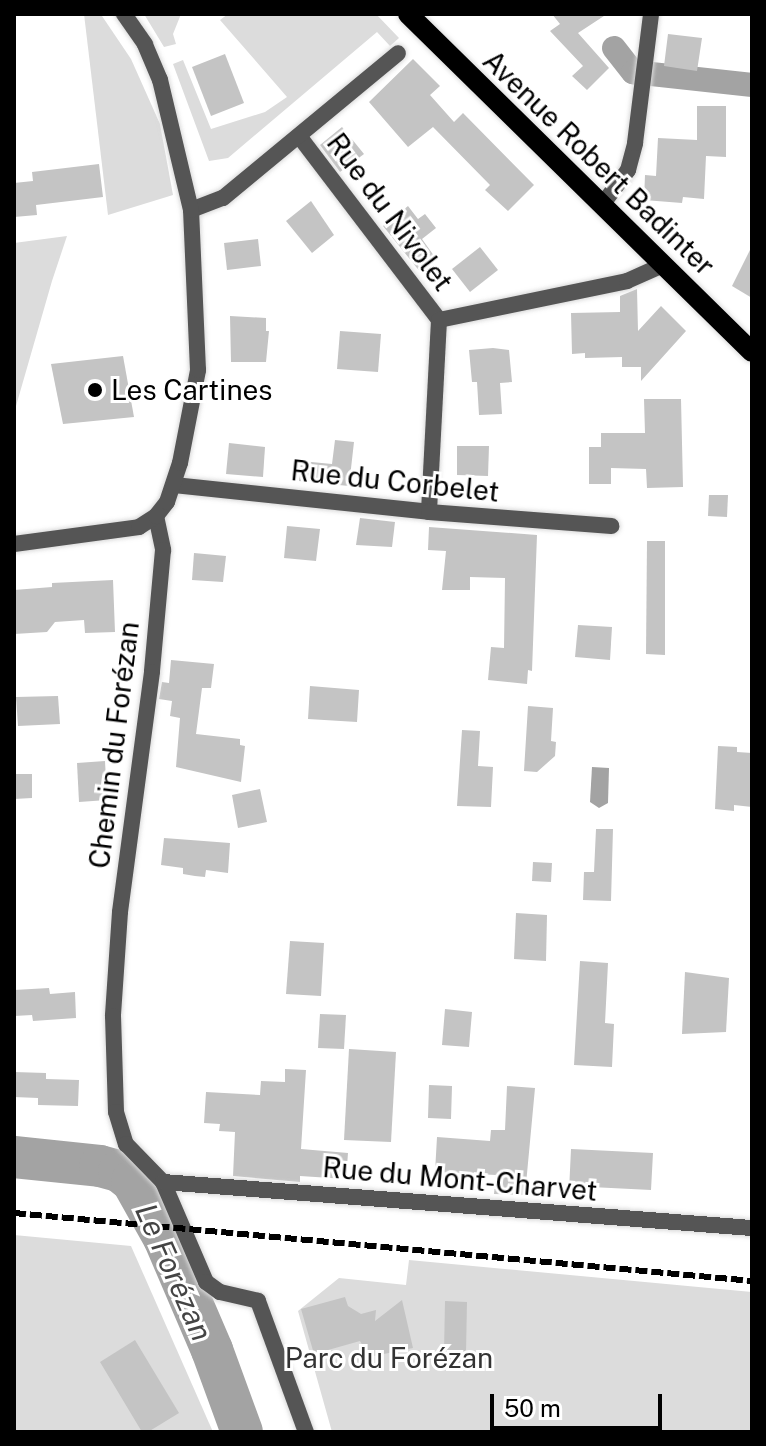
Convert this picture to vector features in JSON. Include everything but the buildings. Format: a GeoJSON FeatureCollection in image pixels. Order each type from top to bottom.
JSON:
{"type":"FeatureCollection","features":[{"type":"Feature","properties":{"kind":"main road","name":"Avenue Robert Badinter"},"geometry":{"type":"LineString","coordinates":[[408,14],[752,352]]}},
{"type":"Feature","properties":{"kind":"street"},"geometry":{"type":"LineString","coordinates":[[14,544],[139,527],[156,516],[174,485],[198,370],[191,210],[160,80],[145,44],[124,14]]}},
{"type":"Feature","properties":{"kind":"street"},"geometry":{"type":"LineString","coordinates":[[602,205],[628,170],[651,14]]}},
{"type":"Feature","properties":{"kind":"street"},"geometry":{"type":"LineString","coordinates":[[191,210],[223,198],[398,53]]}},
{"type":"Feature","properties":{"kind":"street","name":"Rue du Nivolet"},"geometry":{"type":"LineString","coordinates":[[299,136],[439,320],[429,512]]}},
{"type":"Feature","properties":{"kind":"street"},"geometry":{"type":"LineString","coordinates":[[439,320],[627,281],[663,265]]}},
{"type":"Feature","properties":{"kind":"street","name":"Rue du Corbelet"},"geometry":{"type":"LineString","coordinates":[[174,485],[429,512],[611,526]]}},
{"type":"Feature","properties":{"kind":"street","name":"Chemin du Forézan"},"geometry":{"type":"LineString","coordinates":[[156,516],[163,550],[152,672],[120,912],[113,1016],[114,1091],[121,1131],[136,1157],[163,1182],[206,1282],[220,1292],[258,1301],[306,1432]]}},
{"type":"Feature","properties":{"kind":"street","name":"Rue du Mont-Charvet"},"geometry":{"type":"LineString","coordinates":[[163,1182],[752,1228]]}},
{"type":"Feature","properties":{"kind":"green space"},"geometry":{"type":"Polygon","coordinates":[[[84,14],[102,16],[131,59],[160,124],[173,195],[108,215],[84,14]]]}},
{"type":"Feature","properties":{"kind":"green space"},"geometry":{"type":"Polygon","coordinates":[[[144,14],[181,14],[173,34],[176,44],[164,47],[144,14]]]}},
{"type":"Feature","properties":{"kind":"green space"},"geometry":{"type":"Polygon","coordinates":[[[228,14],[376,14],[399,38],[390,46],[377,32],[228,158],[209,161],[173,64],[183,60],[211,129],[265,112],[287,97],[220,20],[228,14]]]}},
{"type":"Feature","properties":{"kind":"green space"},"geometry":{"type":"Polygon","coordinates":[[[67,236],[52,281],[14,413],[14,243],[67,236]]]}},
{"type":"Feature","properties":{"kind":"green space"},"geometry":{"type":"Polygon","coordinates":[[[14,1235],[131,1246],[213,1432],[14,1432],[14,1235]]]}},
{"type":"Feature","properties":{"kind":"green space","name":"Parc du Forézan"},"geometry":{"type":"Polygon","coordinates":[[[409,1260],[752,1292],[752,1432],[332,1432],[298,1311],[339,1278],[406,1285],[409,1260]]]}},
{"type":"Feature","properties":{"kind":"shaded area"},"geometry":{"type":"Polygon","coordinates":[[[592,767],[609,768],[608,803],[599,808],[590,802],[592,767]]]}},
{"type":"Feature","properties":{"kind":"waterway"},"geometry":{"type":"LineString","coordinates":[[614,48],[633,72],[752,85]]}},
{"type":"Feature","properties":{"kind":"waterway","name":"Le Forézan"},"geometry":{"type":"LineString","coordinates":[[14,1157],[100,1166],[119,1171],[132,1181],[164,1238],[212,1350],[242,1432]]}},
{"type":"Feature","properties":{"kind":"railway"},"geometry":{"type":"LineString","coordinates":[[14,1213],[752,1281]]}},
{"type":"Feature","properties":{"kind":"place","name":"Les Cartines"},"geometry":{"type":"Point","coordinates":[95,390]}}]}
